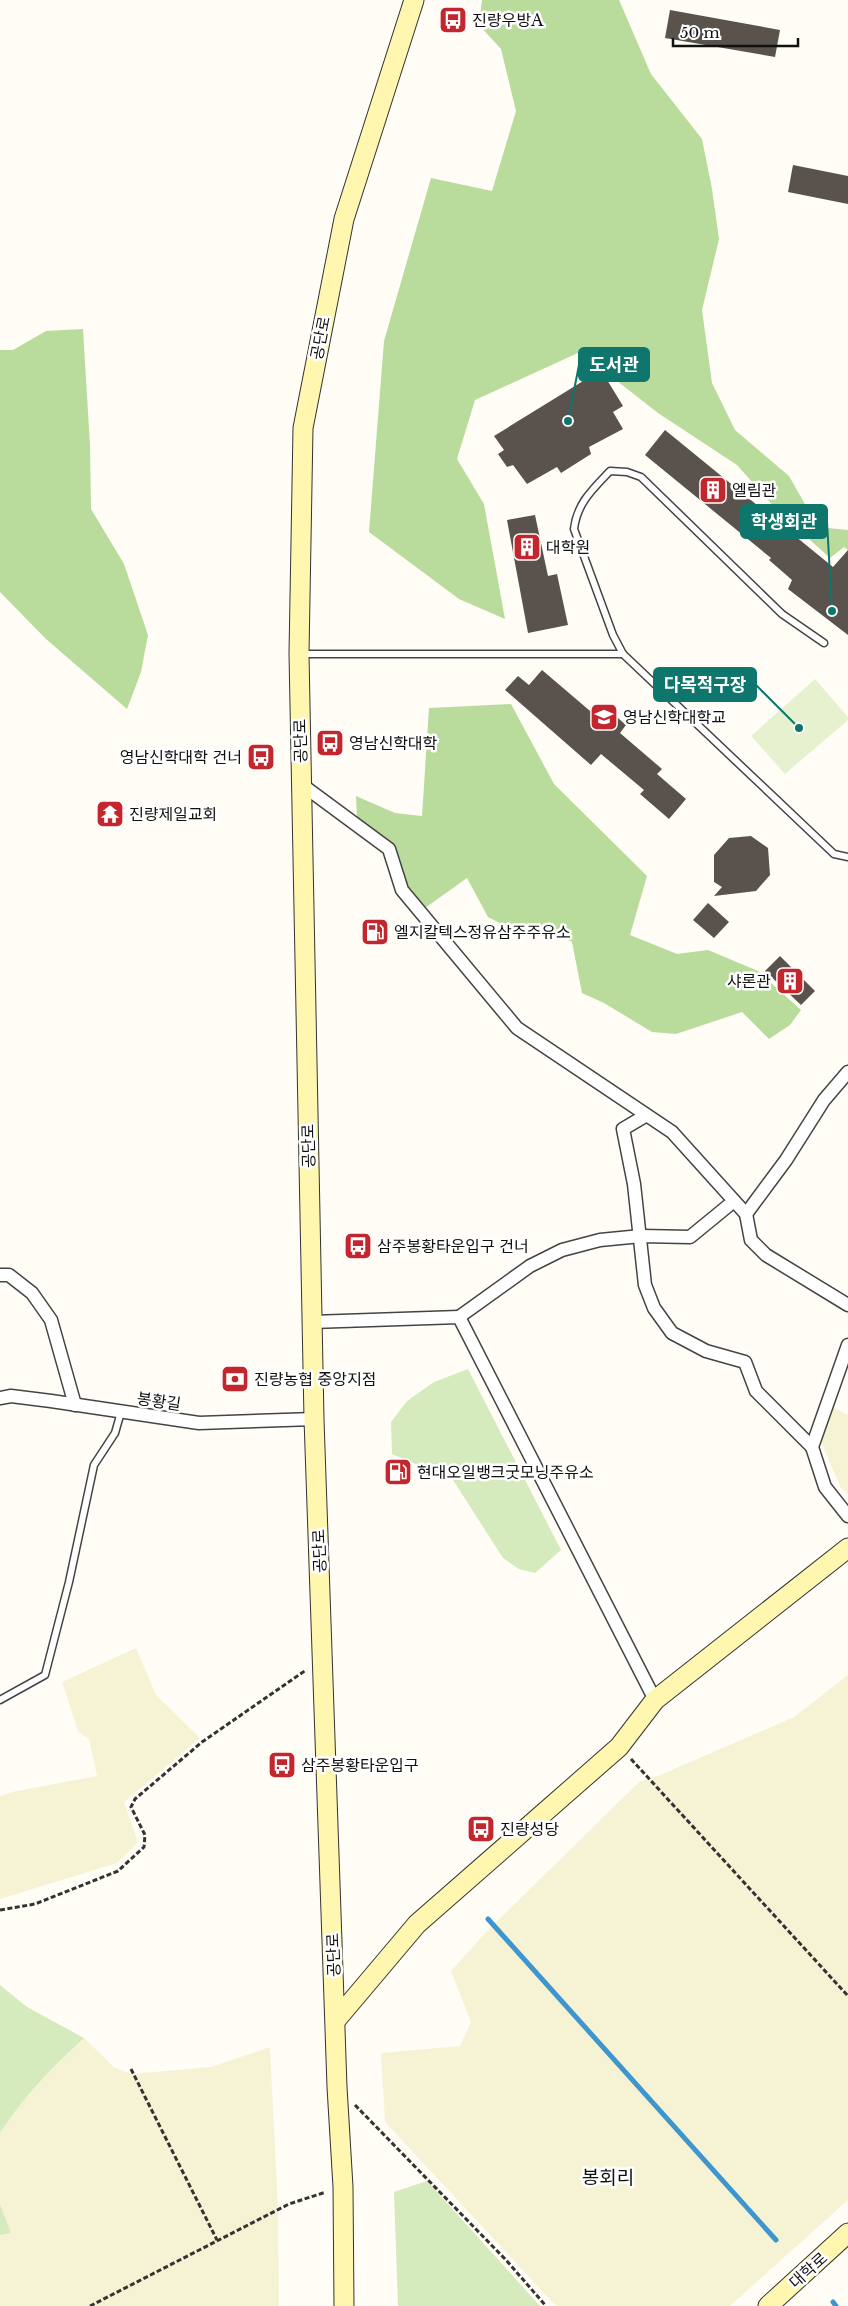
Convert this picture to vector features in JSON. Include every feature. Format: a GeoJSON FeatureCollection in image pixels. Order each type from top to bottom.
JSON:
{"type":"FeatureCollection","features":[{"type":"Feature","properties":{"kind":"street","name":"공단로"},"geometry":{"type":"LineString","coordinates":[[344,2306],[344,2187],[337,2087],[314,1419],[299,654],[303,428],[344,219],[414,0]]}},
{"type":"Feature","properties":{"kind":"street"},"geometry":{"type":"LineString","coordinates":[[301,784],[389,849],[402,890],[517,1028],[645,1116],[672,1132],[746,1214],[751,1240],[766,1255],[848,1305]]}},
{"type":"Feature","properties":{"kind":"street"},"geometry":{"type":"LineString","coordinates":[[746,1214],[786,1160],[824,1100],[848,1072]]}},
{"type":"Feature","properties":{"kind":"street"},"geometry":{"type":"LineString","coordinates":[[645,1116],[623,1129],[642,1236],[645,1286],[654,1308],[672,1333],[706,1351],[745,1362],[756,1392],[812,1447],[825,1487],[848,1516]]}},
{"type":"Feature","properties":{"kind":"street"},"geometry":{"type":"LineString","coordinates":[[312,1322],[459,1316],[530,1266],[562,1250],[600,1240],[642,1236],[690,1237],[734,1201]]}},
{"type":"Feature","properties":{"kind":"street"},"geometry":{"type":"LineString","coordinates":[[0,1275],[10,1275],[32,1293],[52,1320],[75,1405]]}},
{"type":"Feature","properties":{"kind":"street"},"geometry":{"type":"LineString","coordinates":[[459,1316],[655,1700]]}},
{"type":"Feature","properties":{"kind":"street"},"geometry":{"type":"LineString","coordinates":[[812,1447],[848,1344]]}},
{"type":"Feature","properties":{"kind":"street","name":"봉황길"},"geometry":{"type":"LineString","coordinates":[[0,1398],[11,1396],[199,1423],[314,1419]]}},
{"type":"Feature","properties":{"kind":"street"},"geometry":{"type":"LineString","coordinates":[[336,2020],[416,1924],[619,1747],[655,1700],[848,1548]]}},
{"type":"Feature","properties":{"kind":"street","name":"대학로"},"geometry":{"type":"LineString","coordinates":[[768,2306],[848,2233]]}},
{"type":"Feature","properties":{"kind":"lane"},"geometry":{"type":"LineString","coordinates":[[824,643],[782,614],[641,478],[627,472],[610,472],[584,498],[576,514],[574,529],[612,635],[624,654],[834,854],[848,857]]}},
{"type":"Feature","properties":{"kind":"lane"},"geometry":{"type":"LineString","coordinates":[[299,654],[624,654]]}},
{"type":"Feature","properties":{"kind":"lane"},"geometry":{"type":"LineString","coordinates":[[0,1700],[45,1675],[69,1582],[94,1465],[115,1433],[121,1412]]}},
{"type":"Feature","properties":{"kind":"path"},"geometry":{"type":"LineString","coordinates":[[0,1910],[35,1904],[118,1871],[144,1847],[145,1835],[132,1807],[135,1799],[202,1742],[322,1658]]}},
{"type":"Feature","properties":{"kind":"path"},"geometry":{"type":"LineString","coordinates":[[634,1762],[848,1996]]}},
{"type":"Feature","properties":{"kind":"path"},"geometry":{"type":"LineString","coordinates":[[131,2069],[217,2240]]}},
{"type":"Feature","properties":{"kind":"path"},"geometry":{"type":"LineString","coordinates":[[337,2087],[506,2260],[546,2306]]}},
{"type":"Feature","properties":{"kind":"path"},"geometry":{"type":"LineString","coordinates":[[90,2306],[289,2204],[344,2187]]}},
{"type":"Feature","properties":{"kind":"shaded area"},"geometry":{"type":"Polygon","coordinates":[[[831,1406],[848,1415],[848,1494],[841,1488],[821,1442],[831,1406]]]}},
{"type":"Feature","properties":{"kind":"shaded area"},"geometry":{"type":"Polygon","coordinates":[[[136,1648],[156,1695],[200,1738],[124,1802],[138,1842],[117,1863],[0,1899],[0,1796],[97,1776],[89,1739],[78,1731],[62,1682],[136,1648]]]}},
{"type":"Feature","properties":{"kind":"shaded area"},"geometry":{"type":"Polygon","coordinates":[[[848,1675],[848,2200],[730,2306],[556,2306],[385,2122],[381,2053],[460,2046],[471,2022],[451,1971],[489,1929],[639,1782],[658,1776],[794,1717],[848,1675]]]}},
{"type":"Feature","properties":{"kind":"shaded area"},"geometry":{"type":"Polygon","coordinates":[[[84,2038],[114,2067],[131,2074],[211,2067],[270,2047],[278,2209],[279,2306],[0,2306],[0,2235],[11,2233],[0,2204],[0,2133],[15,2110],[48,2071],[84,2038]]]}},
{"type":"Feature","properties":{"kind":"green space"},"geometry":{"type":"Polygon","coordinates":[[[482,0],[619,0],[651,74],[702,139],[719,239],[702,310],[712,383],[735,430],[789,476],[818,527],[848,530],[848,550],[844,547],[830,558],[777,510],[737,465],[658,413],[580,352],[475,400],[457,459],[484,504],[505,619],[459,599],[369,532],[384,341],[431,178],[492,191],[516,111],[501,49],[479,25],[482,0]]]}},
{"type":"Feature","properties":{"kind":"green space"},"geometry":{"type":"Polygon","coordinates":[[[83,329],[90,445],[91,509],[124,564],[148,635],[141,672],[127,709],[46,639],[0,592],[0,350],[13,350],[46,331],[83,329]]]}},
{"type":"Feature","properties":{"kind":"green space"},"geometry":{"type":"Polygon","coordinates":[[[815,679],[848,717],[848,720],[785,774],[751,736],[815,679]]]}},
{"type":"Feature","properties":{"kind":"green space"},"geometry":{"type":"Polygon","coordinates":[[[511,704],[554,784],[647,876],[630,935],[677,954],[708,950],[758,971],[801,1010],[790,1025],[769,1039],[742,1012],[676,1034],[652,1032],[604,1003],[582,993],[572,942],[559,936],[521,934],[488,917],[467,878],[425,908],[407,886],[393,848],[357,819],[356,796],[395,813],[422,816],[429,708],[511,704]]]}},
{"type":"Feature","properties":{"kind":"green space"},"geometry":{"type":"Polygon","coordinates":[[[468,1369],[561,1550],[535,1573],[519,1569],[503,1558],[453,1480],[392,1454],[391,1422],[407,1401],[434,1382],[468,1369]]]}},
{"type":"Feature","properties":{"kind":"green space"},"geometry":{"type":"Polygon","coordinates":[[[0,1985],[27,2007],[84,2038],[39,2083],[18,2107],[0,2133],[0,1985]]]}},
{"type":"Feature","properties":{"kind":"green space"},"geometry":{"type":"Polygon","coordinates":[[[427,2181],[540,2306],[398,2306],[394,2192],[427,2181]]]}},
{"type":"Feature","properties":{"kind":"green space"},"geometry":{"type":"Polygon","coordinates":[[[0,2204],[11,2233],[0,2235],[0,2204]]]}},
{"type":"Feature","properties":{"kind":"building"},"geometry":{"type":"Polygon","coordinates":[[[670,10],[780,30],[775,57],[665,38],[670,10]]]}},
{"type":"Feature","properties":{"kind":"building"},"geometry":{"type":"Polygon","coordinates":[[[793,165],[848,176],[848,204],[788,192],[793,165]]]}},
{"type":"Feature","properties":{"kind":"building"},"geometry":{"type":"Polygon","coordinates":[[[601,370],[623,406],[613,412],[623,429],[589,447],[591,454],[561,473],[557,467],[527,484],[513,465],[507,467],[498,454],[504,450],[494,436],[601,370]]]}},
{"type":"Feature","properties":{"kind":"building"},"geometry":{"type":"Polygon","coordinates":[[[665,430],[833,567],[848,550],[848,635],[788,589],[792,580],[769,560],[771,558],[645,455],[665,430]]]}},
{"type":"Feature","properties":{"kind":"building","name":"대학원"},"geometry":{"type":"Polygon","coordinates":[[[535,515],[548,576],[557,574],[568,625],[528,633],[507,520],[535,515]]]}},
{"type":"Feature","properties":{"kind":"building"},"geometry":{"type":"Polygon","coordinates":[[[542,670],[596,716],[604,706],[626,725],[620,733],[662,769],[657,774],[686,799],[669,819],[640,794],[644,790],[601,754],[591,765],[505,690],[518,676],[529,685],[542,670]]]}},
{"type":"Feature","properties":{"kind":"building"},"geometry":{"type":"Polygon","coordinates":[[[751,836],[768,848],[770,875],[756,891],[714,896],[722,887],[714,882],[714,855],[729,838],[751,836]]]}},
{"type":"Feature","properties":{"kind":"building"},"geometry":{"type":"Polygon","coordinates":[[[708,903],[729,922],[714,938],[693,920],[708,903]]]}},
{"type":"Feature","properties":{"kind":"building","name":"샤론관"},"geometry":{"type":"Polygon","coordinates":[[[780,956],[815,991],[801,1005],[765,971],[780,956]]]}},
{"type":"Feature","properties":{"kind":"waterway"},"geometry":{"type":"LineString","coordinates":[[488,1919],[776,2240]]}},
{"type":"Feature","properties":{"kind":"waterway"},"geometry":{"type":"LineString","coordinates":[[833,2302],[836,2306]]}},
{"type":"Feature","properties":{"kind":"place","name":"진량우방A"},"geometry":{"type":"Point","coordinates":[453,20]}},
{"type":"Feature","properties":{"kind":"place","name":"도서관"},"geometry":{"type":"Point","coordinates":[568,421]}},
{"type":"Feature","properties":{"kind":"place","name":"엘림관"},"geometry":{"type":"Point","coordinates":[713,490]}},
{"type":"Feature","properties":{"kind":"place","name":"대학원"},"geometry":{"type":"Point","coordinates":[527,547]}},
{"type":"Feature","properties":{"kind":"place","name":"학생회관"},"geometry":{"type":"Point","coordinates":[832,611]}},
{"type":"Feature","properties":{"kind":"place","name":"영남신학대학교"},"geometry":{"type":"Point","coordinates":[604,717]}},
{"type":"Feature","properties":{"kind":"place","name":"다목적구장"},"geometry":{"type":"Point","coordinates":[799,728]}},
{"type":"Feature","properties":{"kind":"place","name":"영남신학대학"},"geometry":{"type":"Point","coordinates":[330,743]}},
{"type":"Feature","properties":{"kind":"place","name":"영남신학대학 건너"},"geometry":{"type":"Point","coordinates":[261,757]}},
{"type":"Feature","properties":{"kind":"place","name":"진량제일교회"},"geometry":{"type":"Point","coordinates":[110,814]}},
{"type":"Feature","properties":{"kind":"place","name":"엘지칼텍스정유삼주주유소"},"geometry":{"type":"Point","coordinates":[375,932]}},
{"type":"Feature","properties":{"kind":"place","name":"샤론관"},"geometry":{"type":"Point","coordinates":[790,981]}},
{"type":"Feature","properties":{"kind":"place","name":"삼주봉황타운입구 건너"},"geometry":{"type":"Point","coordinates":[358,1246]}},
{"type":"Feature","properties":{"kind":"place","name":"진량농협 중앙지점"},"geometry":{"type":"Point","coordinates":[235,1379]}},
{"type":"Feature","properties":{"kind":"place","name":"현대오일뱅크굿모닝주유소"},"geometry":{"type":"Point","coordinates":[398,1472]}},
{"type":"Feature","properties":{"kind":"place","name":"삼주봉황타운입구"},"geometry":{"type":"Point","coordinates":[282,1765]}},
{"type":"Feature","properties":{"kind":"place","name":"진량성당"},"geometry":{"type":"Point","coordinates":[481,1829]}},
{"type":"Feature","properties":{"kind":"district","name":"봉회리"},"geometry":{"type":"Point","coordinates":[608,2177]}}]}
